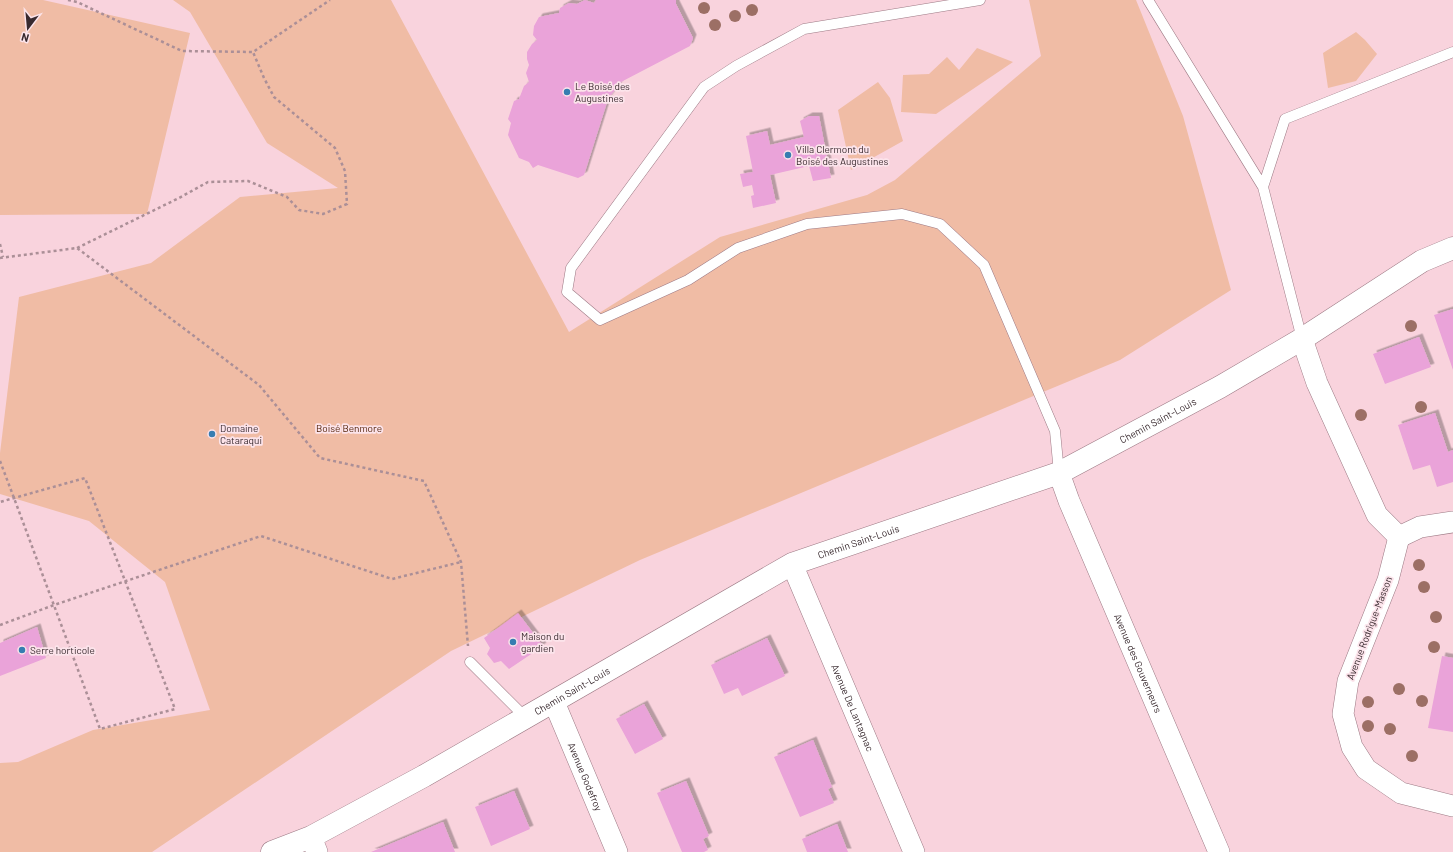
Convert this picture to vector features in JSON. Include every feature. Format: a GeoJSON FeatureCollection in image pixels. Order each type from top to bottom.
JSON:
{"type":"FeatureCollection","features":[{"type":"Feature","properties":{"kind":"street","name":"Chemin Saint-Louis"},"geometry":{"type":"LineString","coordinates":[[272,852],[314,845],[424,776],[792,564],[1059,473],[1220,387],[1302,339],[1422,261],[1453,248]]}},
{"type":"Feature","properties":{"kind":"street"},"geometry":{"type":"LineString","coordinates":[[1302,339],[1317,383],[1377,515],[1399,537],[1420,528],[1453,522]]}},
{"type":"Feature","properties":{"kind":"street","name":"Avenue des Gouverneurs"},"geometry":{"type":"LineString","coordinates":[[1059,473],[1069,501],[1219,852]]}},
{"type":"Feature","properties":{"kind":"street","name":"Avenue Rodrigue-Masson"},"geometry":{"type":"LineString","coordinates":[[1399,537],[1388,580],[1348,682],[1342,714],[1352,747],[1366,769],[1402,793],[1453,806]]}},
{"type":"Feature","properties":{"kind":"street","name":"Avenue De Lantagnac"},"geometry":{"type":"LineString","coordinates":[[792,564],[914,852]]}},
{"type":"Feature","properties":{"kind":"street","name":"Avenue Godefroy"},"geometry":{"type":"LineString","coordinates":[[554,702],[617,852]]}},
{"type":"Feature","properties":{"kind":"lane"},"geometry":{"type":"LineString","coordinates":[[980,0],[804,29],[736,66],[704,87],[571,268],[567,292],[600,320],[688,280],[738,248],[807,224],[902,214],[940,224],[984,265],[1055,431],[1059,473]]}},
{"type":"Feature","properties":{"kind":"lane"},"geometry":{"type":"LineString","coordinates":[[1148,0],[1263,187],[1302,339]]}},
{"type":"Feature","properties":{"kind":"lane"},"geometry":{"type":"LineString","coordinates":[[1263,187],[1284,119],[1453,52]]}},
{"type":"Feature","properties":{"kind":"lane"},"geometry":{"type":"LineString","coordinates":[[470,662],[525,717]]}},
{"type":"Feature","properties":{"kind":"path"},"geometry":{"type":"LineString","coordinates":[[68,0],[77,2],[182,51],[253,52],[330,0]]}},
{"type":"Feature","properties":{"kind":"path"},"geometry":{"type":"LineString","coordinates":[[0,244],[1,258],[77,248],[179,198],[208,182],[248,181],[287,197],[299,210],[322,214],[347,204],[345,171],[335,148],[274,97],[253,52]]}},
{"type":"Feature","properties":{"kind":"path"},"geometry":{"type":"LineString","coordinates":[[77,248],[259,385],[320,458],[424,480],[461,562],[470,662]]}},
{"type":"Feature","properties":{"kind":"path"},"geometry":{"type":"LineString","coordinates":[[0,461],[14,498],[54,605],[100,729],[175,709],[85,478],[14,498],[0,502]]}},
{"type":"Feature","properties":{"kind":"path"},"geometry":{"type":"LineString","coordinates":[[0,625],[54,605],[262,536],[392,579],[461,562]]}},
{"type":"Feature","properties":{"kind":"green space"},"geometry":{"type":"Polygon","coordinates":[[[0,0],[43,0],[190,33],[147,214],[0,215],[0,0]]]}},
{"type":"Feature","properties":{"kind":"green space","name":"Boisé Benmore"},"geometry":{"type":"Polygon","coordinates":[[[173,0],[391,0],[569,332],[720,237],[867,195],[895,180],[1041,56],[1029,0],[1136,0],[1183,116],[1231,290],[1120,360],[640,560],[451,651],[152,852],[0,852],[0,763],[18,762],[93,730],[210,710],[165,582],[89,521],[0,494],[0,453],[19,297],[151,263],[240,197],[338,188],[267,143],[190,12],[173,0]]]}},
{"type":"Feature","properties":{"kind":"green space"},"geometry":{"type":"Polygon","coordinates":[[[1356,32],[1377,54],[1356,81],[1328,88],[1323,53],[1356,32]]]}},
{"type":"Feature","properties":{"kind":"green space"},"geometry":{"type":"Polygon","coordinates":[[[977,48],[1013,62],[936,114],[901,112],[903,75],[929,74],[947,57],[959,70],[977,48]]]}},
{"type":"Feature","properties":{"kind":"green space"},"geometry":{"type":"Polygon","coordinates":[[[878,82],[890,98],[903,141],[851,170],[838,110],[878,82]]]}},
{"type":"Feature","properties":{"kind":"building","name":"Le Boisé des Augustines"},"geometry":{"type":"Polygon","coordinates":[[[585,0],[594,3],[596,0],[676,0],[676,4],[693,38],[690,46],[621,82],[608,99],[584,175],[578,178],[538,165],[533,168],[529,162],[519,158],[508,135],[511,123],[508,119],[514,101],[519,99],[524,86],[529,82],[526,73],[529,65],[527,52],[532,44],[537,40],[533,35],[534,26],[539,17],[559,13],[560,8],[569,3],[577,4],[585,0]]]}},
{"type":"Feature","properties":{"kind":"building","name":"Villa Clermont du Boisé des Augustines"},"geometry":{"type":"Polygon","coordinates":[[[809,116],[819,116],[831,178],[813,181],[809,166],[770,175],[776,203],[753,208],[751,196],[754,195],[752,185],[743,187],[740,174],[753,172],[746,136],[767,131],[770,145],[804,137],[800,121],[809,116]]]}},
{"type":"Feature","properties":{"kind":"building"},"geometry":{"type":"Polygon","coordinates":[[[1453,309],[1453,370],[1434,315],[1453,309]]]}},
{"type":"Feature","properties":{"kind":"building"},"geometry":{"type":"Polygon","coordinates":[[[1419,337],[1431,367],[1385,384],[1373,354],[1419,337]]]}},
{"type":"Feature","properties":{"kind":"building"},"geometry":{"type":"Polygon","coordinates":[[[1435,413],[1448,452],[1453,450],[1453,482],[1437,487],[1430,465],[1413,470],[1398,425],[1435,413]]]}},
{"type":"Feature","properties":{"kind":"building","name":"Maison du gardien"},"geometry":{"type":"Polygon","coordinates":[[[518,613],[543,646],[509,669],[501,661],[494,663],[487,654],[490,648],[484,638],[518,613]]]}},
{"type":"Feature","properties":{"kind":"building","name":"Serre horticole"},"geometry":{"type":"Polygon","coordinates":[[[37,627],[46,658],[0,676],[0,643],[37,627]]]}},
{"type":"Feature","properties":{"kind":"building"},"geometry":{"type":"Polygon","coordinates":[[[767,638],[785,676],[742,696],[738,688],[724,694],[711,665],[767,638]]]}},
{"type":"Feature","properties":{"kind":"building"},"geometry":{"type":"Polygon","coordinates":[[[1442,656],[1453,658],[1453,732],[1428,728],[1442,656]]]}},
{"type":"Feature","properties":{"kind":"building"},"geometry":{"type":"Polygon","coordinates":[[[644,704],[663,739],[635,754],[616,719],[644,704]]]}},
{"type":"Feature","properties":{"kind":"building"},"geometry":{"type":"Polygon","coordinates":[[[813,740],[832,787],[828,789],[834,803],[800,817],[774,757],[813,740]]]}},
{"type":"Feature","properties":{"kind":"building"},"geometry":{"type":"Polygon","coordinates":[[[686,781],[709,836],[703,839],[708,850],[704,852],[682,852],[657,793],[686,781]]]}},
{"type":"Feature","properties":{"kind":"building"},"geometry":{"type":"Polygon","coordinates":[[[514,791],[530,829],[491,846],[475,807],[514,791]]]}},
{"type":"Feature","properties":{"kind":"building"},"geometry":{"type":"Polygon","coordinates":[[[443,822],[455,852],[371,852],[443,822]]]}},
{"type":"Feature","properties":{"kind":"building"},"geometry":{"type":"Polygon","coordinates":[[[837,824],[848,852],[807,852],[802,839],[837,824]]]}},
{"type":"Feature","properties":{"kind":"place","name":"Le Boisé des Augustines"},"geometry":{"type":"Point","coordinates":[567,92]}},
{"type":"Feature","properties":{"kind":"place","name":"Villa Clermont du Boisé des Augustines"},"geometry":{"type":"Point","coordinates":[788,155]}},
{"type":"Feature","properties":{"kind":"place","name":"Domaine Cataraqui"},"geometry":{"type":"Point","coordinates":[212,434]}},
{"type":"Feature","properties":{"kind":"place","name":"Maison du gardien"},"geometry":{"type":"Point","coordinates":[513,642]}},
{"type":"Feature","properties":{"kind":"place","name":"Serre horticole"},"geometry":{"type":"Point","coordinates":[22,650]}}]}
